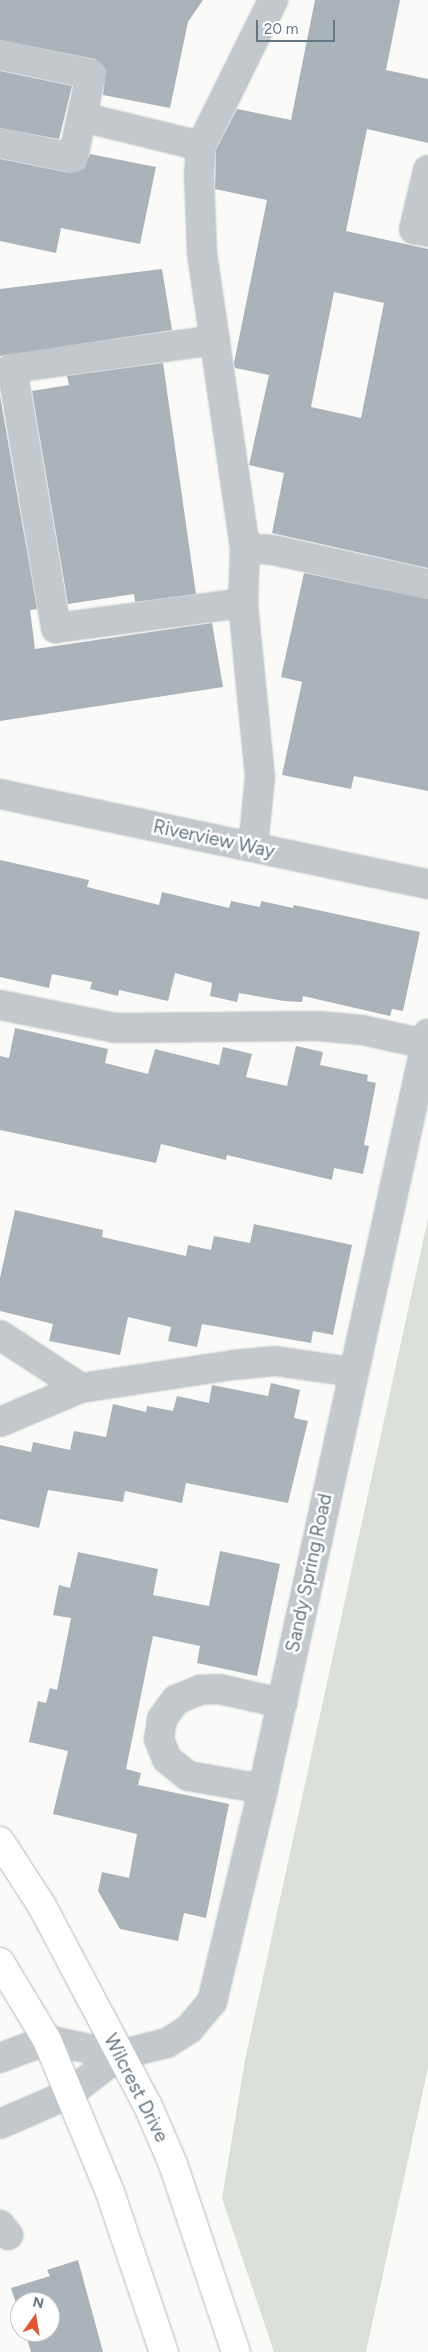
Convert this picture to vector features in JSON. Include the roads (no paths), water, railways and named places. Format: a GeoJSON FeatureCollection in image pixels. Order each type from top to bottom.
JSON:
{"type":"FeatureCollection","features":[{"type":"Feature","properties":{"kind":"main road","name":"Wilcrest Drive"},"geometry":{"type":"LineString","coordinates":[[0,1841],[42,1906],[118,2055],[148,2106],[173,2164],[236,2352]]}},
{"type":"Feature","properties":{"kind":"main road"},"geometry":{"type":"LineString","coordinates":[[0,1962],[47,2040],[110,2192],[164,2352]]}},
{"type":"Feature","properties":{"kind":"street"},"geometry":{"type":"LineString","coordinates":[[253,847],[260,777],[243,603],[245,548],[198,213],[201,146],[273,0]]}},
{"type":"Feature","properties":{"kind":"street"},"geometry":{"type":"LineString","coordinates":[[0,55],[90,74],[73,158],[0,143]]}},
{"type":"Feature","properties":{"kind":"street"},"geometry":{"type":"LineString","coordinates":[[82,117],[201,146]]}},
{"type":"Feature","properties":{"kind":"street"},"geometry":{"type":"LineString","coordinates":[[428,170],[414,229],[428,232]]}},
{"type":"Feature","properties":{"kind":"street"},"geometry":{"type":"LineString","coordinates":[[215,340],[12,368],[56,628],[243,603]]}},
{"type":"Feature","properties":{"kind":"street"},"geometry":{"type":"LineString","coordinates":[[245,548],[273,550],[428,584]]}},
{"type":"Feature","properties":{"kind":"street","name":"Riverview Way"},"geometry":{"type":"LineString","coordinates":[[0,794],[428,884]]}},
{"type":"Feature","properties":{"kind":"street"},"geometry":{"type":"LineString","coordinates":[[0,1005],[116,1028],[318,1026],[427,1039]]}},
{"type":"Feature","properties":{"kind":"street","name":"Sandy Spring Road"},"geometry":{"type":"LineString","coordinates":[[0,2124],[69,2094],[118,2055],[167,2043],[189,2029],[212,2002],[263,1789],[352,1372],[427,1039]]}},
{"type":"Feature","properties":{"kind":"street"},"geometry":{"type":"LineString","coordinates":[[0,1335],[81,1388]]}},
{"type":"Feature","properties":{"kind":"street"},"geometry":{"type":"LineString","coordinates":[[0,1422],[81,1388],[274,1360],[352,1372]]}},
{"type":"Feature","properties":{"kind":"street"},"geometry":{"type":"LineString","coordinates":[[263,1789],[188,1776],[167,1759],[159,1739],[162,1719],[176,1700],[200,1690],[219,1689],[282,1703]]}},
{"type":"Feature","properties":{"kind":"street"},"geometry":{"type":"LineString","coordinates":[[0,2058],[47,2040]]}},
{"type":"Feature","properties":{"kind":"street","name":"Sandy Spring Road"},"geometry":{"type":"LineString","coordinates":[[47,2040],[118,2055]]}}]}
